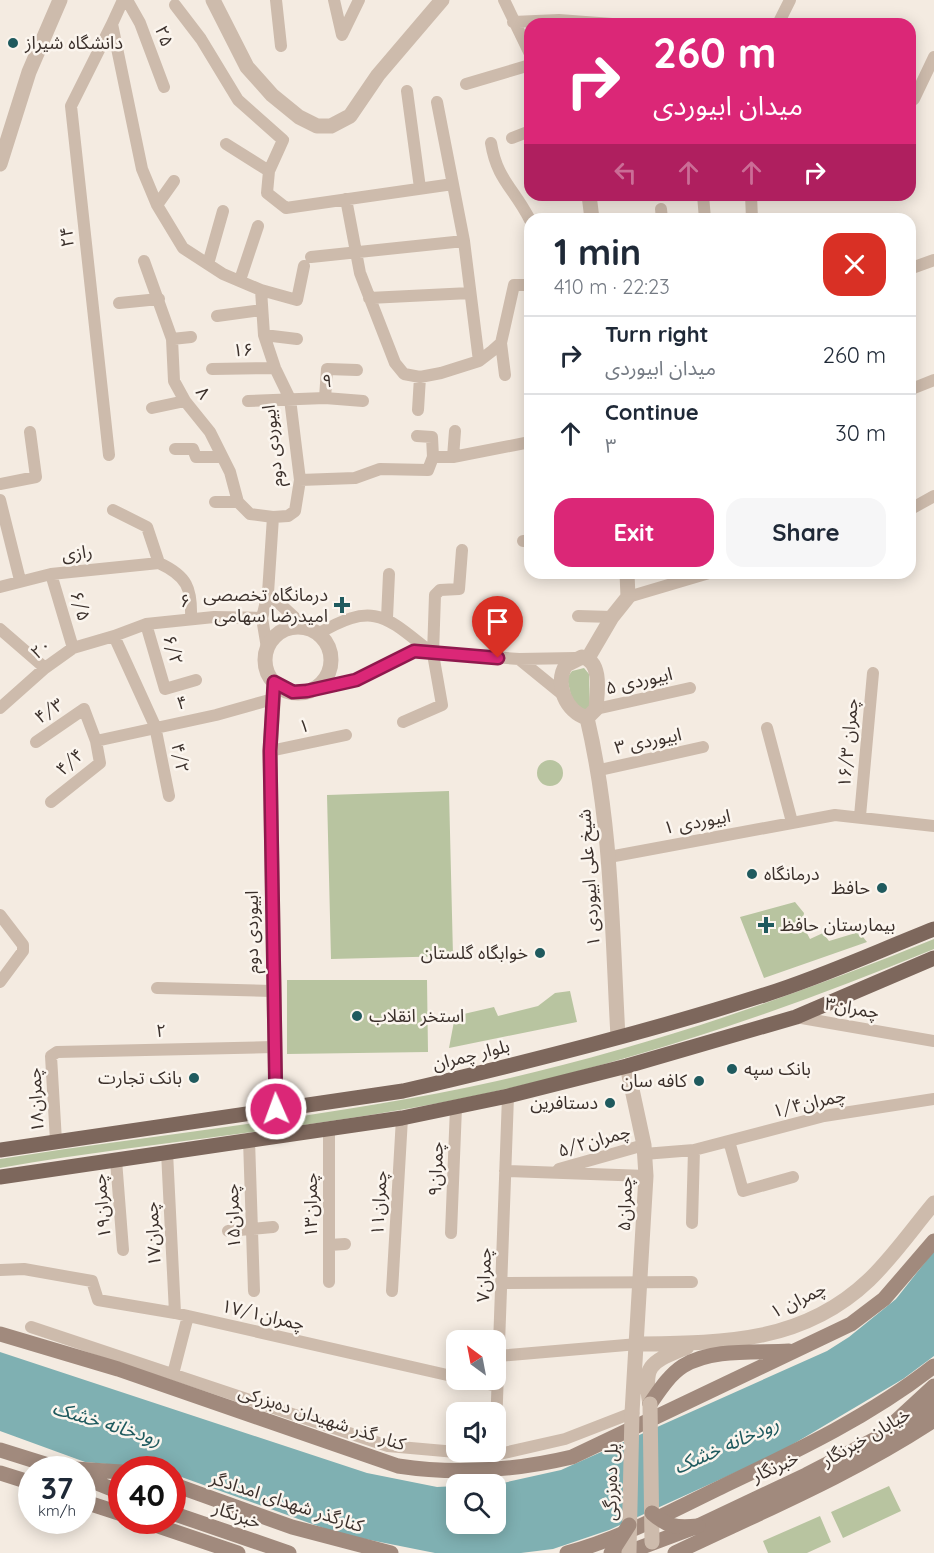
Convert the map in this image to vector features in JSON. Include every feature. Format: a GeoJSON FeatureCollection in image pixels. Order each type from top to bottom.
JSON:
{"type":"FeatureCollection","features":[{"type":"Feature","properties":{"kind":"main road","name":"بلوار چمران"},"geometry":{"type":"LineString","coordinates":[[0,1150],[403,1091],[618,1037],[766,994],[934,929]]}},
{"type":"Feature","properties":{"kind":"main road"},"geometry":{"type":"LineString","coordinates":[[0,1177],[402,1118],[508,1096],[627,1066],[796,1017],[934,958]]}},
{"type":"Feature","properties":{"kind":"main road","name":"کنار گذر شهیدان ده‌بزرکی"},"geometry":{"type":"LineString","coordinates":[[0,1334],[118,1369],[398,1466],[431,1471],[465,1472],[528,1467],[572,1457],[851,1324],[884,1299],[934,1241]]}},
{"type":"Feature","properties":{"kind":"main road"},"geometry":{"type":"LineString","coordinates":[[650,1404],[666,1382],[682,1366],[702,1357],[797,1351]]}},
{"type":"Feature","properties":{"kind":"main road"},"geometry":{"type":"LineString","coordinates":[[567,1553],[606,1542],[781,1459],[871,1410],[934,1366]]}},
{"type":"Feature","properties":{"kind":"main road"},"geometry":{"type":"LineString","coordinates":[[861,1446],[906,1413],[934,1386]]}},
{"type":"Feature","properties":{"kind":"main road","name":"خبرنگار"},"geometry":{"type":"LineString","coordinates":[[628,1553],[652,1548],[698,1526],[918,1417],[934,1404]]}},
{"type":"Feature","properties":{"kind":"main road","name":"خیابان خبرنگار"},"geometry":{"type":"LineString","coordinates":[[681,1551],[802,1496],[874,1457],[934,1420]]}},
{"type":"Feature","properties":{"kind":"main road"},"geometry":{"type":"LineString","coordinates":[[0,1450],[20,1456]]}},
{"type":"Feature","properties":{"kind":"main road"},"geometry":{"type":"LineString","coordinates":[[0,1473],[18,1479]]}},
{"type":"Feature","properties":{"kind":"main road","name":"کنارگذر شهدای امدادگر"},"geometry":{"type":"LineString","coordinates":[[186,1489],[292,1527],[391,1553]]}},
{"type":"Feature","properties":{"kind":"main road"},"geometry":{"type":"LineString","coordinates":[[652,1513],[667,1526],[677,1528],[698,1526]]}},
{"type":"Feature","properties":{"kind":"main road","name":"خبرنگار"},"geometry":{"type":"LineString","coordinates":[[186,1519],[290,1553]]}},
{"type":"Feature","properties":{"kind":"main road"},"geometry":{"type":"LineString","coordinates":[[611,1553],[629,1525]]}},
{"type":"Feature","properties":{"kind":"main road","name":"خبرنگار"},"geometry":{"type":"LineString","coordinates":[[182,1534],[238,1553]]}},
{"type":"Feature","properties":{"kind":"street"},"geometry":{"type":"LineString","coordinates":[[0,164],[29,72],[60,0]]}},
{"type":"Feature","properties":{"kind":"street"},"geometry":{"type":"LineString","coordinates":[[125,0],[112,24],[142,169],[157,205],[183,248],[223,274],[261,291],[297,300],[308,262],[355,252],[464,241]]}},
{"type":"Feature","properties":{"kind":"street","name":"۲۵"},"geometry":{"type":"LineString","coordinates":[[125,0],[140,24],[164,87]]}},
{"type":"Feature","properties":{"kind":"street"},"geometry":{"type":"LineString","coordinates":[[213,0],[247,67],[272,95],[299,117],[317,126],[332,126],[350,116],[378,75],[442,0]]}},
{"type":"Feature","properties":{"kind":"street"},"geometry":{"type":"LineString","coordinates":[[276,0],[281,46]]}},
{"type":"Feature","properties":{"kind":"street"},"geometry":{"type":"LineString","coordinates":[[334,0],[342,34],[359,0]]}},
{"type":"Feature","properties":{"kind":"street"},"geometry":{"type":"LineString","coordinates":[[504,0],[524,43]]}},
{"type":"Feature","properties":{"kind":"street"},"geometry":{"type":"LineString","coordinates":[[781,18],[790,0]]}},
{"type":"Feature","properties":{"kind":"street"},"geometry":{"type":"LineString","coordinates":[[175,5],[201,39],[238,100],[282,140],[269,171],[267,193],[286,208],[453,184]]}},
{"type":"Feature","properties":{"kind":"street"},"geometry":{"type":"LineString","coordinates":[[513,22],[524,22]]}},
{"type":"Feature","properties":{"kind":"street","name":"۲۴"},"geometry":{"type":"LineString","coordinates":[[109,455],[71,106],[112,24]]}},
{"type":"Feature","properties":{"kind":"street"},"geometry":{"type":"LineString","coordinates":[[916,95],[934,57]]}},
{"type":"Feature","properties":{"kind":"street"},"geometry":{"type":"LineString","coordinates":[[466,84],[524,67]]}},
{"type":"Feature","properties":{"kind":"street"},"geometry":{"type":"LineString","coordinates":[[407,92],[420,188]]}},
{"type":"Feature","properties":{"kind":"street"},"geometry":{"type":"LineString","coordinates":[[437,102],[464,241],[479,361]]}},
{"type":"Feature","properties":{"kind":"street"},"geometry":{"type":"LineString","coordinates":[[512,138],[524,133]]}},
{"type":"Feature","properties":{"kind":"street"},"geometry":{"type":"LineString","coordinates":[[491,143],[499,174],[517,195],[526,213]]}},
{"type":"Feature","properties":{"kind":"street"},"geometry":{"type":"LineString","coordinates":[[226,144],[269,171]]}},
{"type":"Feature","properties":{"kind":"street"},"geometry":{"type":"LineString","coordinates":[[157,205],[174,181]]}},
{"type":"Feature","properties":{"kind":"street"},"geometry":{"type":"LineString","coordinates":[[346,198],[355,252],[369,298],[395,363],[404,374],[420,377],[479,361],[501,343]]}},
{"type":"Feature","properties":{"kind":"street"},"geometry":{"type":"LineString","coordinates":[[208,264],[223,211]]}},
{"type":"Feature","properties":{"kind":"street"},"geometry":{"type":"LineString","coordinates":[[240,280],[258,226]]}},
{"type":"Feature","properties":{"kind":"street"},"geometry":{"type":"LineString","coordinates":[[916,266],[934,260]]}},
{"type":"Feature","properties":{"kind":"street","name":"۸"},"geometry":{"type":"LineString","coordinates":[[144,261],[172,339],[174,381],[185,401],[210,432],[230,472],[238,502]]}},
{"type":"Feature","properties":{"kind":"street"},"geometry":{"type":"LineString","coordinates":[[505,375],[501,343],[514,285],[524,285]]}},
{"type":"Feature","properties":{"kind":"street","name":"ابیوردی دوم"},"geometry":{"type":"LineString","coordinates":[[261,291],[264,335],[275,368],[290,399],[300,480],[295,511],[288,516],[273,517]]}},
{"type":"Feature","properties":{"kind":"street"},"geometry":{"type":"LineString","coordinates":[[369,298],[470,293]]}},
{"type":"Feature","properties":{"kind":"street"},"geometry":{"type":"LineString","coordinates":[[119,303],[159,299]]}},
{"type":"Feature","properties":{"kind":"street"},"geometry":{"type":"LineString","coordinates":[[218,316],[262,310]]}},
{"type":"Feature","properties":{"kind":"street"},"geometry":{"type":"LineString","coordinates":[[264,335],[297,339]]}},
{"type":"Feature","properties":{"kind":"street"},"geometry":{"type":"LineString","coordinates":[[172,339],[191,337]]}},
{"type":"Feature","properties":{"kind":"street","name":"۱۶"},"geometry":{"type":"LineString","coordinates":[[212,369],[275,368]]}},
{"type":"Feature","properties":{"kind":"street"},"geometry":{"type":"LineString","coordinates":[[326,398],[327,369],[357,370]]}},
{"type":"Feature","properties":{"kind":"street"},"geometry":{"type":"LineString","coordinates":[[418,410],[420,377]]}},
{"type":"Feature","properties":{"kind":"street"},"geometry":{"type":"LineString","coordinates":[[916,387],[934,380]]}},
{"type":"Feature","properties":{"kind":"street","name":"۹"},"geometry":{"type":"LineString","coordinates":[[248,401],[326,398],[363,401]]}},
{"type":"Feature","properties":{"kind":"street"},"geometry":{"type":"LineString","coordinates":[[152,408],[185,401]]}},
{"type":"Feature","properties":{"kind":"street"},"geometry":{"type":"LineString","coordinates":[[453,457],[455,431]]}},
{"type":"Feature","properties":{"kind":"street"},"geometry":{"type":"LineString","coordinates":[[0,484],[36,477],[30,432]]}},
{"type":"Feature","properties":{"kind":"street"},"geometry":{"type":"LineString","coordinates":[[300,480],[355,478],[380,470],[428,470],[433,457],[432,437],[417,436]]}},
{"type":"Feature","properties":{"kind":"street"},"geometry":{"type":"LineString","coordinates":[[433,457],[453,457],[508,440],[524,441]]}},
{"type":"Feature","properties":{"kind":"street"},"geometry":{"type":"LineString","coordinates":[[175,449],[193,449],[196,457],[222,457]]}},
{"type":"Feature","properties":{"kind":"street"},"geometry":{"type":"LineString","coordinates":[[916,506],[934,496]]}},
{"type":"Feature","properties":{"kind":"street"},"geometry":{"type":"LineString","coordinates":[[0,500],[5,532],[20,580]]}},
{"type":"Feature","properties":{"kind":"street"},"geometry":{"type":"LineString","coordinates":[[215,502],[238,502],[250,514],[273,517],[268,592],[262,618],[267,648],[266,666],[274,690],[293,692],[356,680],[414,651],[519,659],[582,658]]}},
{"type":"Feature","properties":{"kind":"street"},"geometry":{"type":"LineString","coordinates":[[112,510],[147,527],[159,563],[176,571],[187,584],[190,618]]}},
{"type":"Feature","properties":{"kind":"street"},"geometry":{"type":"LineString","coordinates":[[403,722],[442,705],[433,654],[435,595],[440,590],[459,589],[462,550]]}},
{"type":"Feature","properties":{"kind":"street","name":"رازی"},"geometry":{"type":"LineString","coordinates":[[0,587],[20,580],[51,574],[159,563]]}},
{"type":"Feature","properties":{"kind":"street","name":"۶/۵"},"geometry":{"type":"LineString","coordinates":[[51,574],[74,648]]}},
{"type":"Feature","properties":{"kind":"street"},"geometry":{"type":"LineString","coordinates":[[387,618],[389,574]]}},
{"type":"Feature","properties":{"kind":"street"},"geometry":{"type":"LineString","coordinates":[[627,579],[628,597]]}},
{"type":"Feature","properties":{"kind":"street"},"geometry":{"type":"LineString","coordinates":[[562,694],[562,670],[582,658],[628,597],[689,579]]}},
{"type":"Feature","properties":{"kind":"street"},"geometry":{"type":"LineString","coordinates":[[268,592],[327,645],[331,658],[324,679],[314,688]]}},
{"type":"Feature","properties":{"kind":"street"},"geometry":{"type":"LineString","coordinates":[[578,615],[612,617]]}},
{"type":"Feature","properties":{"kind":"street"},"geometry":{"type":"LineString","coordinates":[[267,648],[283,630],[312,631],[357,616],[387,618],[433,654]]}},
{"type":"Feature","properties":{"kind":"street","name":"۶"},"geometry":{"type":"LineString","coordinates":[[114,636],[147,624],[190,618],[262,618]]}},
{"type":"Feature","properties":{"kind":"street","name":"۶/۲"},"geometry":{"type":"LineString","coordinates":[[147,624],[165,690],[196,680]]}},
{"type":"Feature","properties":{"kind":"street"},"geometry":{"type":"LineString","coordinates":[[0,629],[45,668]]}},
{"type":"Feature","properties":{"kind":"street","name":"۲۰"},"geometry":{"type":"LineString","coordinates":[[0,708],[45,668],[74,648],[114,636]]}},
{"type":"Feature","properties":{"kind":"street","name":"۴/۲"},"geometry":{"type":"LineString","coordinates":[[114,636],[155,726],[169,796]]}},
{"type":"Feature","properties":{"kind":"street","name":"شیخ علی ابیوردی ۱"},"geometry":{"type":"LineString","coordinates":[[582,658],[595,667],[597,679],[591,714],[600,770],[609,857],[618,1037]]}},
{"type":"Feature","properties":{"kind":"street"},"geometry":{"type":"LineString","coordinates":[[519,659],[562,694],[574,711],[591,714]]}},
{"type":"Feature","properties":{"kind":"street","name":"۱۶/۳ چمران"},"geometry":{"type":"LineString","coordinates":[[860,816],[873,673]]}},
{"type":"Feature","properties":{"kind":"street","name":"۵ ابیوردی"},"geometry":{"type":"LineString","coordinates":[[591,714],[690,688]]}},
{"type":"Feature","properties":{"kind":"street","name":"ابیوردی دوم"},"geometry":{"type":"LineString","coordinates":[[274,690],[270,751],[272,991],[276,1109]]}},
{"type":"Feature","properties":{"kind":"street","name":"۴"},"geometry":{"type":"LineString","coordinates":[[96,741],[155,726],[216,715],[274,690]]}},
{"type":"Feature","properties":{"kind":"street","name":"۴/۳"},"geometry":{"type":"LineString","coordinates":[[36,742],[84,709],[96,741]]}},
{"type":"Feature","properties":{"kind":"street"},"geometry":{"type":"LineString","coordinates":[[767,728],[792,822]]}},
{"type":"Feature","properties":{"kind":"street","name":"۱"},"geometry":{"type":"LineString","coordinates":[[270,751],[346,735]]}},
{"type":"Feature","properties":{"kind":"street","name":"۴/۴"},"geometry":{"type":"LineString","coordinates":[[51,802],[100,764],[96,741]]}},
{"type":"Feature","properties":{"kind":"street","name":"۳ ابیوردی"},"geometry":{"type":"LineString","coordinates":[[600,770],[703,747]]}},
{"type":"Feature","properties":{"kind":"street","name":"۱ ابیوردی"},"geometry":{"type":"LineString","coordinates":[[609,857],[835,814],[934,826]]}},
{"type":"Feature","properties":{"kind":"street"},"geometry":{"type":"LineString","coordinates":[[0,915],[21,941],[23,951],[0,982]]}},
{"type":"Feature","properties":{"kind":"street"},"geometry":{"type":"LineString","coordinates":[[158,988],[272,991]]}},
{"type":"Feature","properties":{"kind":"street","name":"چمران۳"},"geometry":{"type":"LineString","coordinates":[[796,1017],[934,1041]]}},
{"type":"Feature","properties":{"kind":"street","name":"۲"},"geometry":{"type":"LineString","coordinates":[[51,1056],[57,1052],[95,1050],[273,1047]]}},
{"type":"Feature","properties":{"kind":"street","name":"چمران۱۸"},"geometry":{"type":"LineString","coordinates":[[51,1056],[56,1141]]}},
{"type":"Feature","properties":{"kind":"street","name":"چمران۵"},"geometry":{"type":"LineString","coordinates":[[627,1066],[644,1150],[646,1176],[638,1344]]}},
{"type":"Feature","properties":{"kind":"street","name":"چمران۷"},"geometry":{"type":"LineString","coordinates":[[500,1330],[508,1096]]}},
{"type":"Feature","properties":{"kind":"street","name":"چمران۱/۴"},"geometry":{"type":"LineString","coordinates":[[694,1150],[824,1116],[934,1099]]}},
{"type":"Feature","properties":{"kind":"street","name":"چمران۹"},"geometry":{"type":"LineString","coordinates":[[452,1233],[456,1107]]}},
{"type":"Feature","properties":{"kind":"street","name":"چمران۱۱"},"geometry":{"type":"LineString","coordinates":[[392,1291],[402,1118]]}},
{"type":"Feature","properties":{"kind":"street","name":"چمران۱۳"},"geometry":{"type":"LineString","coordinates":[[329,1129],[329,1282]]}},
{"type":"Feature","properties":{"kind":"street","name":"چمران۱۵"},"geometry":{"type":"LineString","coordinates":[[249,1140],[254,1291]]}},
{"type":"Feature","properties":{"kind":"street"},"geometry":{"type":"LineString","coordinates":[[729,1141],[743,1191],[794,1178]]}},
{"type":"Feature","properties":{"kind":"street","name":"چمران۵/۲"},"geometry":{"type":"LineString","coordinates":[[546,1173],[644,1150],[694,1150]]}},
{"type":"Feature","properties":{"kind":"street"},"geometry":{"type":"LineString","coordinates":[[692,1223],[694,1150]]}},
{"type":"Feature","properties":{"kind":"street","name":"چمران۱۷"},"geometry":{"type":"LineString","coordinates":[[167,1152],[175,1313]]}},
{"type":"Feature","properties":{"kind":"street","name":"چمران۱۹"},"geometry":{"type":"LineString","coordinates":[[116,1160],[123,1250]]}},
{"type":"Feature","properties":{"kind":"street"},"geometry":{"type":"LineString","coordinates":[[505,1172],[546,1173]]}},
{"type":"Feature","properties":{"kind":"street","name":"چمران۵/۲"},"geometry":{"type":"LineString","coordinates":[[546,1173],[646,1176]]}},
{"type":"Feature","properties":{"kind":"street","name":"چمران ۱"},"geometry":{"type":"LineString","coordinates":[[638,1344],[741,1341],[770,1335],[823,1314],[868,1281],[934,1203]]}},
{"type":"Feature","properties":{"kind":"street"},"geometry":{"type":"LineString","coordinates":[[228,1231],[273,1227]]}},
{"type":"Feature","properties":{"kind":"street"},"geometry":{"type":"LineString","coordinates":[[329,1245],[345,1244]]}},
{"type":"Feature","properties":{"kind":"street","name":"چمران۱۷/۱"},"geometry":{"type":"LineString","coordinates":[[0,1270],[24,1269],[92,1281],[98,1300],[175,1313],[446,1375]]}},
{"type":"Feature","properties":{"kind":"street"},"geometry":{"type":"LineString","coordinates":[[503,1283],[692,1282]]}},
{"type":"Feature","properties":{"kind":"street"},"geometry":{"type":"LineString","coordinates":[[173,1374],[188,1316]]}},
{"type":"Feature","properties":{"kind":"street"},"geometry":{"type":"LineString","coordinates":[[31,1327],[388,1446],[446,1451]]}},
{"type":"Feature","properties":{"kind":"street"},"geometry":{"type":"LineString","coordinates":[[506,1355],[638,1344]]}},
{"type":"Feature","properties":{"kind":"street","name":"پل ده‌بزرگی"},"geometry":{"type":"LineString","coordinates":[[628,1553],[632,1413],[638,1344]]}},
{"type":"Feature","properties":{"kind":"street"},"geometry":{"type":"LineString","coordinates":[[652,1548],[650,1404],[646,1375],[651,1367],[694,1344]]}},
{"type":"Feature","properties":{"kind":"street"},"geometry":{"type":"LineString","coordinates":[[506,1452],[565,1439],[632,1413]]}},
{"type":"Feature","properties":{"kind":"green space"},"geometry":{"type":"Polygon","coordinates":[[[584,668],[589,674],[590,709],[587,713],[572,700],[567,678],[572,671],[584,668]]]}},
{"type":"Feature","properties":{"kind":"green space"},"geometry":{"type":"Polygon","coordinates":[[[550,760],[560,763],[563,773],[560,783],[550,786],[540,783],[537,773],[540,763],[550,760]]]}},
{"type":"Feature","properties":{"kind":"green space"},"geometry":{"type":"Polygon","coordinates":[[[449,791],[453,956],[331,959],[327,795],[449,791]]]}},
{"type":"Feature","properties":{"kind":"green space"},"geometry":{"type":"Polygon","coordinates":[[[795,902],[804,913],[802,924],[810,939],[823,933],[829,941],[859,932],[867,942],[764,978],[740,917],[795,902]]]}},
{"type":"Feature","properties":{"kind":"green space"},"geometry":{"type":"Polygon","coordinates":[[[934,939],[934,949],[808,998],[680,1042],[549,1079],[365,1116],[0,1168],[0,1159],[374,1105],[553,1068],[718,1019],[827,981],[934,939]]]}},
{"type":"Feature","properties":{"kind":"green space","name":"استخر انقلاب"},"geometry":{"type":"Polygon","coordinates":[[[287,980],[427,980],[428,1052],[287,1054],[287,980]]]}},
{"type":"Feature","properties":{"kind":"green space"},"geometry":{"type":"Polygon","coordinates":[[[570,991],[577,1022],[449,1048],[455,1016],[494,1007],[498,1016],[538,1006],[555,993],[570,991]]]}},
{"type":"Feature","properties":{"kind":"green space"},"geometry":{"type":"Polygon","coordinates":[[[889,1486],[901,1511],[843,1538],[831,1512],[889,1486]]]}},
{"type":"Feature","properties":{"kind":"green space"},"geometry":{"type":"Polygon","coordinates":[[[820,1516],[831,1542],[807,1553],[768,1553],[763,1541],[820,1516]]]}},
{"type":"Feature","properties":{"kind":"water","name":"رودخانه خشک"},"geometry":{"type":"Polygon","coordinates":[[[934,1251],[934,1356],[903,1379],[778,1453],[609,1530],[553,1549],[521,1553],[435,1553],[340,1534],[186,1479],[186,1456],[108,1456],[108,1464],[96,1463],[96,1456],[69,1456],[0,1431],[0,1352],[367,1473],[437,1487],[446,1487],[446,1534],[506,1534],[506,1482],[561,1470],[827,1351],[849,1337],[896,1299],[934,1251]]]}},
{"type":"Feature","properties":{"kind":"place","name":"دانشگاه شیراز"},"geometry":{"type":"Point","coordinates":[13,43]}},
{"type":"Feature","properties":{"kind":"place","name":"درمانگاه تخصصی امیدرضا سهامی"},"geometry":{"type":"Point","coordinates":[342,605]}},
{"type":"Feature","properties":{"kind":"place","name":"درمانگاه"},"geometry":{"type":"Point","coordinates":[752,874]}},
{"type":"Feature","properties":{"kind":"place","name":"حافظ"},"geometry":{"type":"Point","coordinates":[882,888]}},
{"type":"Feature","properties":{"kind":"place","name":"بیمارستان حافظ"},"geometry":{"type":"Point","coordinates":[766,925]}},
{"type":"Feature","properties":{"kind":"place","name":"خوابگاه گلستان"},"geometry":{"type":"Point","coordinates":[540,953]}},
{"type":"Feature","properties":{"kind":"place","name":"استخر انقلاب"},"geometry":{"type":"Point","coordinates":[357,1016]}},
{"type":"Feature","properties":{"kind":"place","name":"بانک سپه"},"geometry":{"type":"Point","coordinates":[732,1069]}},
{"type":"Feature","properties":{"kind":"place","name":"بانک تجارت"},"geometry":{"type":"Point","coordinates":[194,1078]}},
{"type":"Feature","properties":{"kind":"place","name":"کافه سان"},"geometry":{"type":"Point","coordinates":[699,1081]}},
{"type":"Feature","properties":{"kind":"place","name":"دستافرین"},"geometry":{"type":"Point","coordinates":[610,1103]}},
{"type":"Feature","properties":{"kind":"route"},"geometry":{"type":"LineString","coordinates":[[276,1109],[272,991],[270,751],[274,682],[293,692],[307,691],[356,680],[414,651],[498,658]]}}]}
